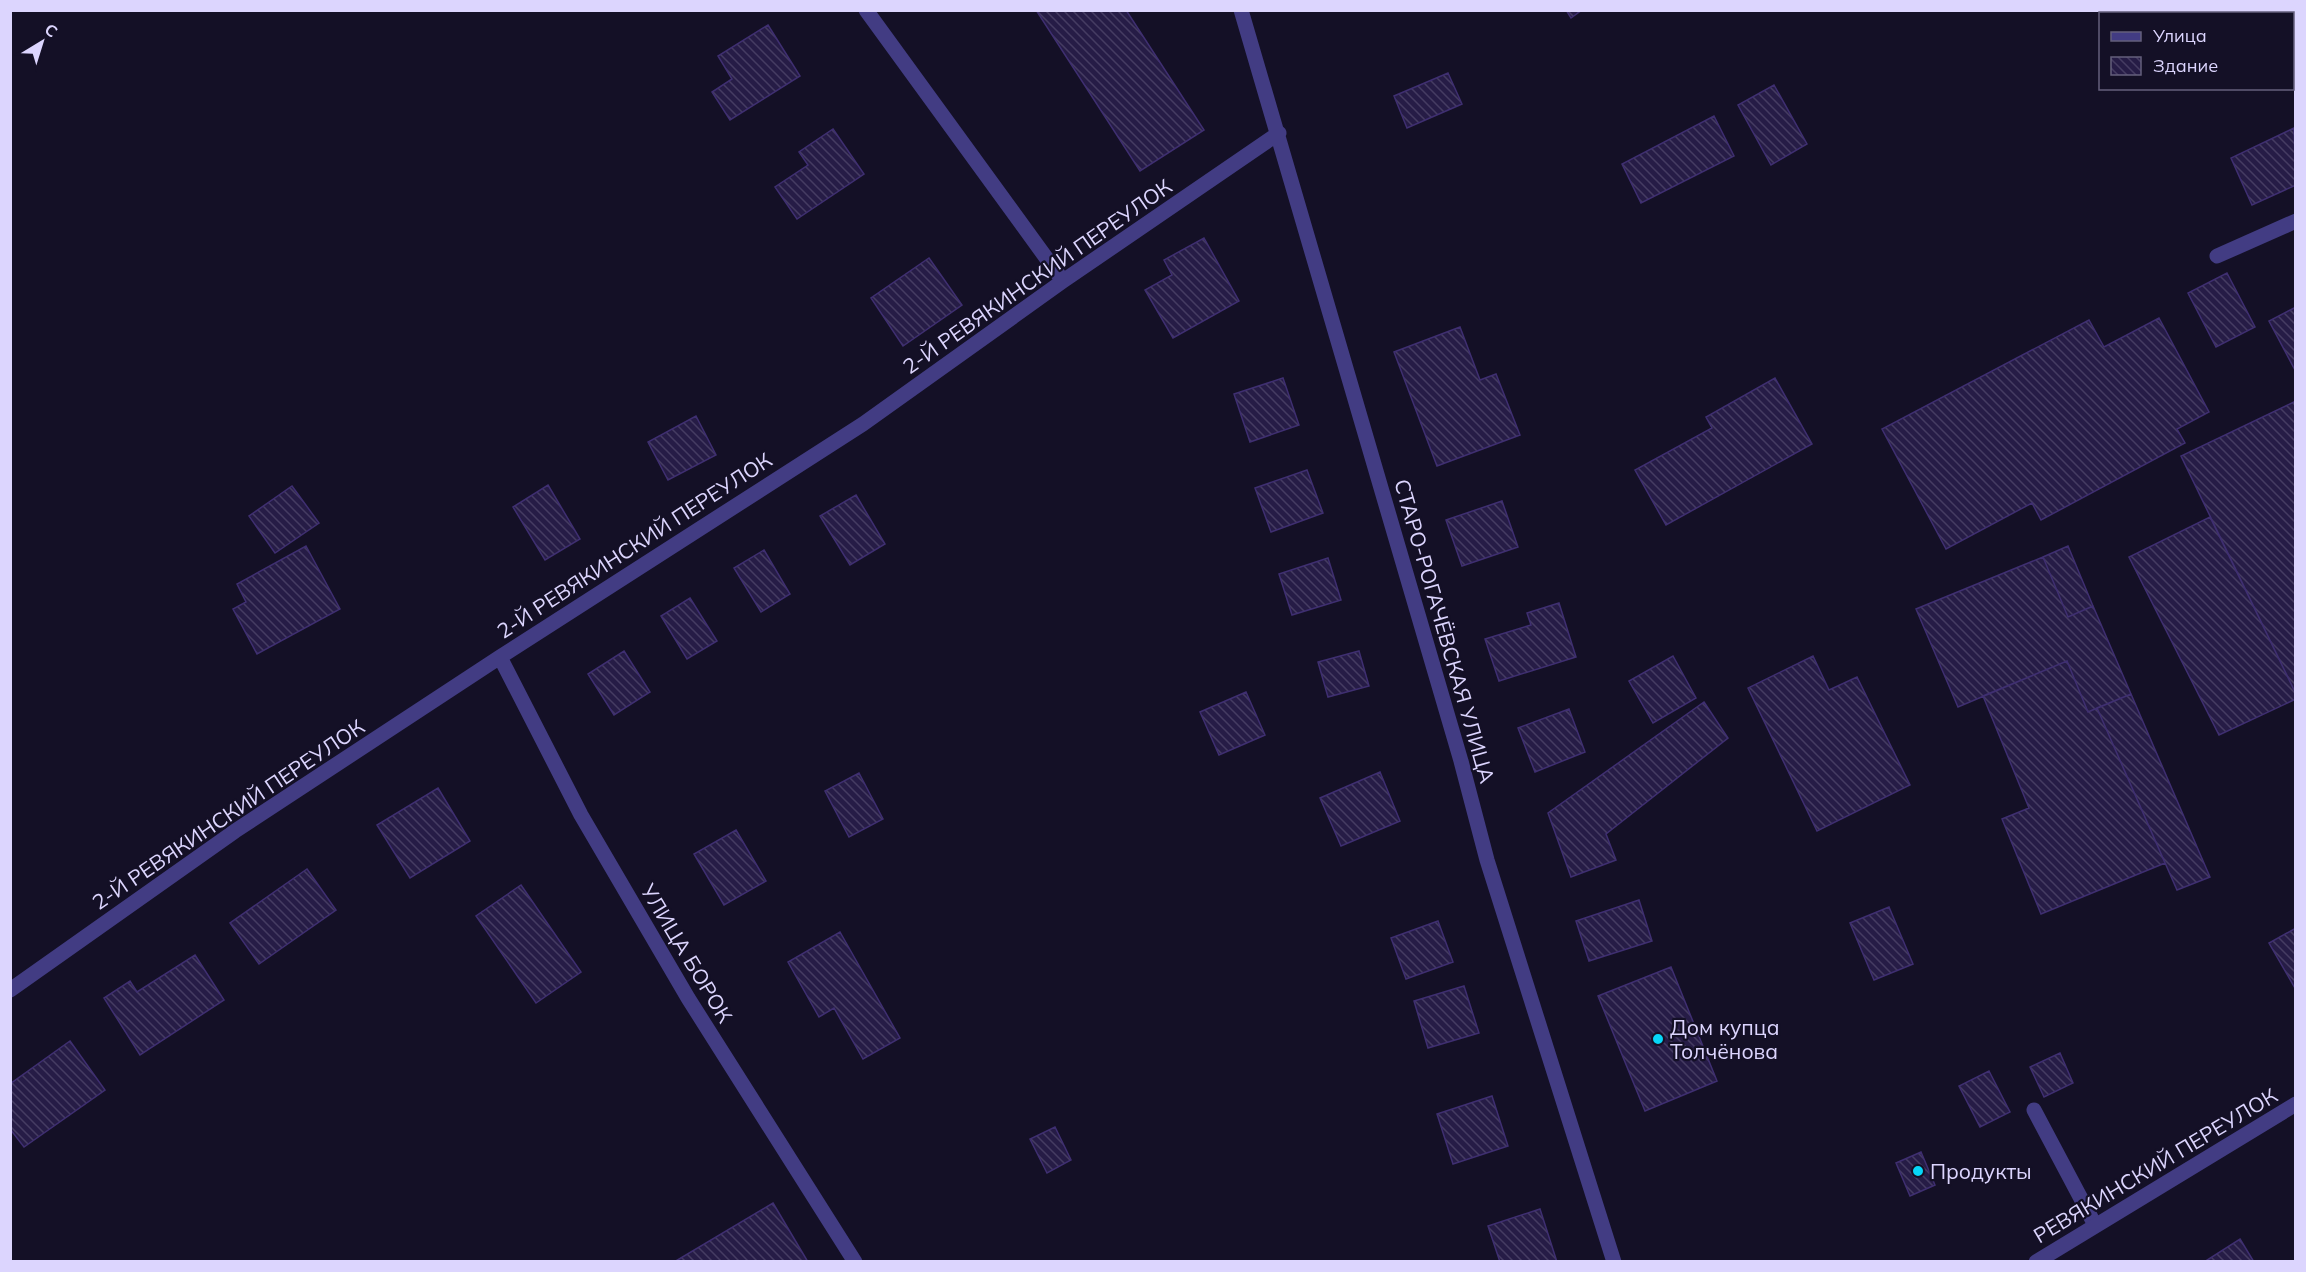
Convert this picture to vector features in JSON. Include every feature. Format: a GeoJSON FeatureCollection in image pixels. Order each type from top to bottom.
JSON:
{"type":"FeatureCollection","features":[{"type":"Feature","properties":{"kind":"street"},"geometry":{"type":"LineString","coordinates":[[866,10],[1063,281]]}},
{"type":"Feature","properties":{"kind":"street","name":"СТАРО-РОГАЧЁВСКАЯ УЛИЦА"},"geometry":{"type":"LineString","coordinates":[[1242,10],[1461,761],[1487,860],[1614,1262]]}},
{"type":"Feature","properties":{"kind":"street","name":"2-Й РЕВЯКИНСКИЙ ПЕРЕУЛОК"},"geometry":{"type":"LineString","coordinates":[[10,990],[236,831],[500,657],[863,424],[1063,281],[1279,134]]}},
{"type":"Feature","properties":{"kind":"street"},"geometry":{"type":"LineString","coordinates":[[2217,256],[2295,221]]}},
{"type":"Feature","properties":{"kind":"street","name":"УЛИЦА БОРОК"},"geometry":{"type":"LineString","coordinates":[[500,657],[581,815],[682,988],[855,1262]]}},
{"type":"Feature","properties":{"kind":"street","name":"РЕВЯКИНСКИЙ ПЕРЕУЛОК"},"geometry":{"type":"LineString","coordinates":[[2036,1262],[2295,1104]]}},
{"type":"Feature","properties":{"kind":"street"},"geometry":{"type":"LineString","coordinates":[[2034,1110],[2095,1225]]}},
{"type":"Feature","properties":{"kind":"building"},"geometry":{"type":"Polygon","coordinates":[[[1036,10],[1126,10],[1204,130],[1140,171],[1036,10]]]}},
{"type":"Feature","properties":{"kind":"building"},"geometry":{"type":"Polygon","coordinates":[[[1566,10],[1582,10],[1571,18],[1566,10]]]}},
{"type":"Feature","properties":{"kind":"building"},"geometry":{"type":"Polygon","coordinates":[[[768,25],[800,76],[730,120],[712,92],[732,79],[718,56],[768,25]]]}},
{"type":"Feature","properties":{"kind":"building"},"geometry":{"type":"Polygon","coordinates":[[[1448,73],[1462,104],[1407,128],[1394,96],[1448,73]]]}},
{"type":"Feature","properties":{"kind":"building"},"geometry":{"type":"Polygon","coordinates":[[[1774,85],[1807,144],[1771,165],[1738,105],[1774,85]]]}},
{"type":"Feature","properties":{"kind":"building"},"geometry":{"type":"Polygon","coordinates":[[[1714,116],[1734,156],[1641,203],[1622,164],[1714,116]]]}},
{"type":"Feature","properties":{"kind":"building"},"geometry":{"type":"Polygon","coordinates":[[[2294,128],[2296,185],[2252,205],[2231,158],[2294,128]]]}},
{"type":"Feature","properties":{"kind":"building"},"geometry":{"type":"Polygon","coordinates":[[[833,129],[864,174],[797,219],[775,187],[808,165],[799,152],[833,129]]]}},
{"type":"Feature","properties":{"kind":"building"},"geometry":{"type":"Polygon","coordinates":[[[1204,238],[1239,301],[1173,338],[1145,290],[1172,275],[1164,260],[1204,238]]]}},
{"type":"Feature","properties":{"kind":"building"},"geometry":{"type":"Polygon","coordinates":[[[929,258],[962,305],[903,346],[871,298],[929,258]]]}},
{"type":"Feature","properties":{"kind":"building"},"geometry":{"type":"Polygon","coordinates":[[[2227,273],[2255,327],[2216,347],[2188,293],[2227,273]]]}},
{"type":"Feature","properties":{"kind":"building"},"geometry":{"type":"Polygon","coordinates":[[[2296,307],[2296,372],[2269,321],[2296,307]]]}},
{"type":"Feature","properties":{"kind":"building"},"geometry":{"type":"Polygon","coordinates":[[[2159,318],[2209,412],[2177,429],[2185,443],[2041,520],[2032,503],[1946,549],[1882,429],[2089,320],[2104,347],[2159,318]]]}},
{"type":"Feature","properties":{"kind":"building"},"geometry":{"type":"Polygon","coordinates":[[[1460,327],[1480,380],[1496,374],[1520,435],[1437,466],[1394,352],[1460,327]]]}},
{"type":"Feature","properties":{"kind":"building"},"geometry":{"type":"Polygon","coordinates":[[[1283,378],[1299,425],[1250,442],[1234,394],[1283,378]]]}},
{"type":"Feature","properties":{"kind":"building"},"geometry":{"type":"Polygon","coordinates":[[[1775,378],[1812,444],[1666,525],[1635,470],[1712,428],[1706,417],[1775,378]]]}},
{"type":"Feature","properties":{"kind":"building"},"geometry":{"type":"Polygon","coordinates":[[[2296,401],[2296,694],[2181,456],[2296,401]]]}},
{"type":"Feature","properties":{"kind":"building"},"geometry":{"type":"Polygon","coordinates":[[[696,416],[716,455],[668,480],[648,442],[696,416]]]}},
{"type":"Feature","properties":{"kind":"building"},"geometry":{"type":"Polygon","coordinates":[[[1307,470],[1323,513],[1271,532],[1255,488],[1307,470]]]}},
{"type":"Feature","properties":{"kind":"building"},"geometry":{"type":"Polygon","coordinates":[[[548,485],[580,539],[545,560],[513,507],[548,485]]]}},
{"type":"Feature","properties":{"kind":"building"},"geometry":{"type":"Polygon","coordinates":[[[292,486],[319,523],[275,553],[249,516],[292,486]]]}},
{"type":"Feature","properties":{"kind":"building"},"geometry":{"type":"Polygon","coordinates":[[[856,495],[885,544],[850,565],[820,516],[856,495]]]}},
{"type":"Feature","properties":{"kind":"building"},"geometry":{"type":"Polygon","coordinates":[[[1502,501],[1518,547],[1462,566],[1446,520],[1502,501]]]}},
{"type":"Feature","properties":{"kind":"building"},"geometry":{"type":"Polygon","coordinates":[[[2210,517],[2296,694],[2296,699],[2219,735],[2129,557],[2210,517]]]}},
{"type":"Feature","properties":{"kind":"building"},"geometry":{"type":"Polygon","coordinates":[[[306,546],[340,609],[257,654],[233,609],[246,602],[237,584],[306,546]]]}},
{"type":"Feature","properties":{"kind":"building"},"geometry":{"type":"Polygon","coordinates":[[[2068,546],[2093,606],[2068,617],[2043,557],[2068,546]]]}},
{"type":"Feature","properties":{"kind":"building"},"geometry":{"type":"Polygon","coordinates":[[[764,550],[790,594],[761,612],[734,568],[764,550]]]}},
{"type":"Feature","properties":{"kind":"building"},"geometry":{"type":"Polygon","coordinates":[[[2043,557],[2068,617],[2093,606],[2131,694],[2088,712],[2067,661],[1958,707],[1916,609],[2043,557]]]}},
{"type":"Feature","properties":{"kind":"building"},"geometry":{"type":"Polygon","coordinates":[[[1328,558],[1341,600],[1292,615],[1279,574],[1328,558]]]}},
{"type":"Feature","properties":{"kind":"building"},"geometry":{"type":"Polygon","coordinates":[[[690,598],[717,641],[687,659],[661,616],[690,598]]]}},
{"type":"Feature","properties":{"kind":"building"},"geometry":{"type":"Polygon","coordinates":[[[1559,603],[1576,657],[1499,681],[1485,639],[1531,625],[1527,613],[1559,603]]]}},
{"type":"Feature","properties":{"kind":"building"},"geometry":{"type":"Polygon","coordinates":[[[624,651],[650,692],[614,715],[588,674],[624,651]]]}},
{"type":"Feature","properties":{"kind":"building"},"geometry":{"type":"Polygon","coordinates":[[[1359,651],[1369,686],[1328,697],[1318,662],[1359,651]]]}},
{"type":"Feature","properties":{"kind":"building"},"geometry":{"type":"Polygon","coordinates":[[[1673,656],[1696,698],[1653,723],[1629,681],[1673,656]]]}},
{"type":"Feature","properties":{"kind":"building"},"geometry":{"type":"Polygon","coordinates":[[[1813,656],[1829,690],[1857,677],[1910,785],[1817,831],[1748,688],[1813,656]]]}},
{"type":"Feature","properties":{"kind":"building"},"geometry":{"type":"Polygon","coordinates":[[[2067,661],[2088,712],[2097,708],[2165,863],[2041,914],[2002,819],[2029,808],[1983,696],[2067,661]]]}},
{"type":"Feature","properties":{"kind":"building"},"geometry":{"type":"Polygon","coordinates":[[[1246,692],[1265,735],[1219,755],[1200,712],[1246,692]]]}},
{"type":"Feature","properties":{"kind":"building"},"geometry":{"type":"Polygon","coordinates":[[[2131,694],[2210,877],[2177,890],[2097,708],[2131,694]]]}},
{"type":"Feature","properties":{"kind":"building"},"geometry":{"type":"Polygon","coordinates":[[[1704,702],[1728,738],[1606,834],[1616,860],[1571,877],[1548,813],[1704,702]]]}},
{"type":"Feature","properties":{"kind":"building"},"geometry":{"type":"Polygon","coordinates":[[[1569,709],[1585,752],[1535,772],[1518,728],[1569,709]]]}},
{"type":"Feature","properties":{"kind":"building"},"geometry":{"type":"Polygon","coordinates":[[[1380,772],[1400,821],[1341,846],[1320,798],[1380,772]]]}},
{"type":"Feature","properties":{"kind":"building"},"geometry":{"type":"Polygon","coordinates":[[[859,773],[883,819],[849,837],[825,791],[859,773]]]}},
{"type":"Feature","properties":{"kind":"building"},"geometry":{"type":"Polygon","coordinates":[[[438,788],[470,841],[410,878],[377,825],[438,788]]]}},
{"type":"Feature","properties":{"kind":"building"},"geometry":{"type":"Polygon","coordinates":[[[736,830],[766,881],[724,905],[694,854],[736,830]]]}},
{"type":"Feature","properties":{"kind":"building"},"geometry":{"type":"Polygon","coordinates":[[[307,869],[336,910],[259,964],[230,923],[307,869]]]}},
{"type":"Feature","properties":{"kind":"building"},"geometry":{"type":"Polygon","coordinates":[[[521,885],[581,972],[536,1003],[476,916],[521,885]]]}},
{"type":"Feature","properties":{"kind":"building"},"geometry":{"type":"Polygon","coordinates":[[[1639,900],[1652,941],[1589,961],[1576,921],[1639,900]]]}},
{"type":"Feature","properties":{"kind":"building"},"geometry":{"type":"Polygon","coordinates":[[[1889,907],[1913,964],[1874,980],[1850,923],[1889,907]]]}},
{"type":"Feature","properties":{"kind":"building"},"geometry":{"type":"Polygon","coordinates":[[[1438,921],[1453,962],[1406,979],[1391,938],[1438,921]]]}},
{"type":"Feature","properties":{"kind":"building"},"geometry":{"type":"Polygon","coordinates":[[[2296,928],[2296,990],[2269,943],[2296,928]]]}},
{"type":"Feature","properties":{"kind":"building"},"geometry":{"type":"Polygon","coordinates":[[[840,932],[900,1038],[863,1059],[834,1008],[819,1017],[788,962],[840,932]]]}},
{"type":"Feature","properties":{"kind":"building"},"geometry":{"type":"Polygon","coordinates":[[[195,955],[224,1000],[140,1055],[104,998],[130,981],[137,992],[195,955]]]}},
{"type":"Feature","properties":{"kind":"building","name":"Дом купца Толчёнова"},"geometry":{"type":"Polygon","coordinates":[[[1671,967],[1717,1081],[1645,1111],[1598,996],[1671,967]]]}},
{"type":"Feature","properties":{"kind":"building"},"geometry":{"type":"Polygon","coordinates":[[[1464,986],[1479,1033],[1428,1048],[1414,1001],[1464,986]]]}},
{"type":"Feature","properties":{"kind":"building"},"geometry":{"type":"Polygon","coordinates":[[[70,1041],[105,1090],[24,1147],[10,1129],[10,1084],[70,1041]]]}},
{"type":"Feature","properties":{"kind":"building"},"geometry":{"type":"Polygon","coordinates":[[[2060,1053],[2073,1083],[2044,1097],[2030,1067],[2060,1053]]]}},
{"type":"Feature","properties":{"kind":"building"},"geometry":{"type":"Polygon","coordinates":[[[1989,1071],[2010,1112],[1980,1127],[1959,1086],[1989,1071]]]}},
{"type":"Feature","properties":{"kind":"building"},"geometry":{"type":"Polygon","coordinates":[[[1492,1096],[1508,1146],[1453,1164],[1437,1114],[1492,1096]]]}},
{"type":"Feature","properties":{"kind":"building"},"geometry":{"type":"Polygon","coordinates":[[[1055,1127],[1071,1160],[1047,1173],[1030,1139],[1055,1127]]]}},
{"type":"Feature","properties":{"kind":"building"},"geometry":{"type":"Polygon","coordinates":[[[1921,1152],[1935,1185],[1910,1196],[1896,1163],[1921,1152]]]}},
{"type":"Feature","properties":{"kind":"building"},"geometry":{"type":"Polygon","coordinates":[[[773,1203],[808,1262],[674,1262],[773,1203]]]}},
{"type":"Feature","properties":{"kind":"building"},"geometry":{"type":"Polygon","coordinates":[[[1540,1209],[1557,1262],[1500,1262],[1488,1226],[1540,1209]]]}},
{"type":"Feature","properties":{"kind":"building"},"geometry":{"type":"Polygon","coordinates":[[[2240,1239],[2254,1262],[2204,1262],[2240,1239]]]}},
{"type":"Feature","properties":{"kind":"place","name":"Дом купца Толчёнова"},"geometry":{"type":"Point","coordinates":[1658,1039]}},
{"type":"Feature","properties":{"kind":"place","name":"Продукты"},"geometry":{"type":"Point","coordinates":[1918,1171]}}]}
